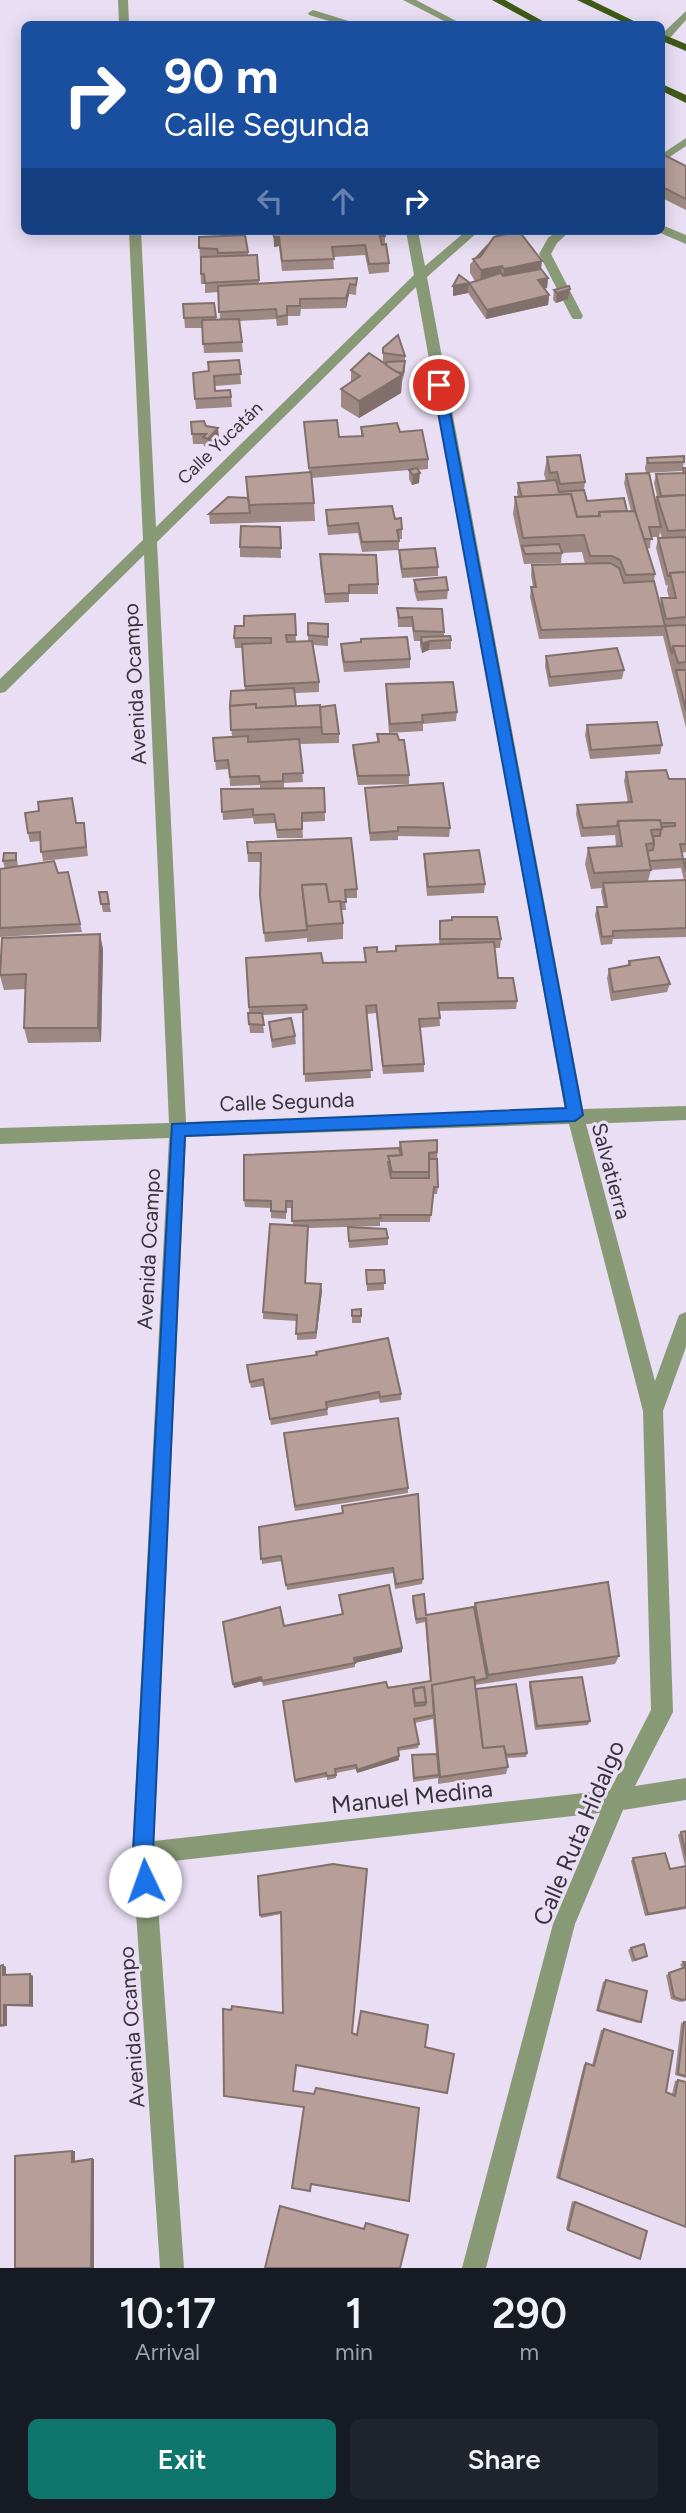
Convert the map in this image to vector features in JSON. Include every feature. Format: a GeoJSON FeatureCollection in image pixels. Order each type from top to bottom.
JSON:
{"type":"FeatureCollection","features":[{"type":"Feature","properties":{"kind":"main road"},"geometry":{"type":"LineString","coordinates":[[485,0],[519,12]]}},
{"type":"Feature","properties":{"kind":"main road"},"geometry":{"type":"LineString","coordinates":[[497,0],[537,21]]}},
{"type":"Feature","properties":{"kind":"main road"},"geometry":{"type":"LineString","coordinates":[[582,0],[628,21]]}},
{"type":"Feature","properties":{"kind":"main road"},"geometry":{"type":"LineString","coordinates":[[665,39],[686,48]]}},
{"type":"Feature","properties":{"kind":"main road"},"geometry":{"type":"LineString","coordinates":[[665,89],[686,100]]}},
{"type":"Feature","properties":{"kind":"street"},"geometry":{"type":"LineString","coordinates":[[123,0],[124,21]]}},
{"type":"Feature","properties":{"kind":"street"},"geometry":{"type":"LineString","coordinates":[[408,0],[451,21]]}},
{"type":"Feature","properties":{"kind":"street"},"geometry":{"type":"LineString","coordinates":[[313,13],[338,21]]}},
{"type":"Feature","properties":{"kind":"street"},"geometry":{"type":"LineString","coordinates":[[665,36],[686,14]]}},
{"type":"Feature","properties":{"kind":"street"},"geometry":{"type":"LineString","coordinates":[[665,157],[686,141]]}},
{"type":"Feature","properties":{"kind":"street"},"geometry":{"type":"LineString","coordinates":[[665,230],[686,240]]}},
{"type":"Feature","properties":{"kind":"street","name":"Avenida Ocampo"},"geometry":{"type":"LineString","coordinates":[[135,235],[178,1129],[143,1853],[172,2268]]}},
{"type":"Feature","properties":{"kind":"street","name":"Salvatierra"},"geometry":{"type":"LineString","coordinates":[[413,235],[575,1115],[653,1411]]}},
{"type":"Feature","properties":{"kind":"street","name":"Calle Yucatán"},"geometry":{"type":"LineString","coordinates":[[0,688],[419,277],[468,235]]}},
{"type":"Feature","properties":{"kind":"street"},"geometry":{"type":"LineString","coordinates":[[559,235],[552,241],[545,254],[577,316]]}},
{"type":"Feature","properties":{"kind":"street","name":"Calle Segunda"},"geometry":{"type":"LineString","coordinates":[[0,1136],[686,1113]]}},
{"type":"Feature","properties":{"kind":"street"},"geometry":{"type":"LineString","coordinates":[[653,1411],[686,1321]]}},
{"type":"Feature","properties":{"kind":"street","name":"Calle Ruta Hidalgo"},"geometry":{"type":"LineString","coordinates":[[474,2268],[564,1924],[616,1800],[662,1712],[653,1411]]}},
{"type":"Feature","properties":{"kind":"street","name":"Manuel Medina"},"geometry":{"type":"LineString","coordinates":[[143,1853],[616,1800],[686,1789]]}},
{"type":"Feature","properties":{"kind":"building"},"geometry":{"type":"Polygon","coordinates":[[[665,156],[686,166],[686,199],[665,188],[665,156]]]}},
{"type":"Feature","properties":{"kind":"building"},"geometry":{"type":"Polygon","coordinates":[[[245,235],[248,252],[218,253],[217,249],[199,248],[199,237],[245,235]]]}},
{"type":"Feature","properties":{"kind":"building"},"geometry":{"type":"Polygon","coordinates":[[[385,235],[380,236],[382,245],[386,244],[389,263],[369,264],[365,245],[332,247],[334,259],[282,261],[279,237],[274,237],[385,235]]]}},
{"type":"Feature","properties":{"kind":"building"},"geometry":{"type":"Polygon","coordinates":[[[522,235],[542,261],[504,269],[502,266],[481,270],[473,259],[480,257],[494,237],[522,235]]]}},
{"type":"Feature","properties":{"kind":"building"},"geometry":{"type":"Polygon","coordinates":[[[257,255],[259,280],[205,283],[204,274],[201,274],[201,257],[257,255]]]}},
{"type":"Feature","properties":{"kind":"building"},"geometry":{"type":"Polygon","coordinates":[[[541,269],[548,278],[538,280],[549,295],[487,310],[469,283],[453,286],[459,275],[470,283],[501,273],[503,276],[541,269]]]}},
{"type":"Feature","properties":{"kind":"building"},"geometry":{"type":"Polygon","coordinates":[[[357,278],[356,285],[350,284],[346,298],[300,299],[300,306],[287,306],[287,315],[277,317],[276,309],[219,312],[218,286],[357,278]]]}},
{"type":"Feature","properties":{"kind":"building"},"geometry":{"type":"Polygon","coordinates":[[[569,286],[570,289],[557,293],[554,290],[569,286]]]}},
{"type":"Feature","properties":{"kind":"building"},"geometry":{"type":"Polygon","coordinates":[[[214,303],[216,317],[184,318],[183,304],[214,303]]]}},
{"type":"Feature","properties":{"kind":"building"},"geometry":{"type":"Polygon","coordinates":[[[239,319],[242,342],[203,344],[202,320],[239,319]]]}},
{"type":"Feature","properties":{"kind":"building"},"geometry":{"type":"Polygon","coordinates":[[[398,335],[405,356],[383,353],[383,348],[398,335]]]}},
{"type":"Feature","properties":{"kind":"building"},"geometry":{"type":"Polygon","coordinates":[[[369,353],[402,375],[359,401],[341,389],[360,376],[351,370],[369,353]]]}},
{"type":"Feature","properties":{"kind":"building"},"geometry":{"type":"Polygon","coordinates":[[[239,360],[241,374],[214,376],[215,391],[230,390],[231,397],[195,399],[193,373],[209,371],[208,362],[239,360]]]}},
{"type":"Feature","properties":{"kind":"building"},"geometry":{"type":"Polygon","coordinates":[[[405,361],[403,373],[386,365],[387,362],[405,361]]]}},
{"type":"Feature","properties":{"kind":"building"},"geometry":{"type":"Polygon","coordinates":[[[337,420],[339,437],[363,436],[361,427],[397,423],[400,432],[422,430],[428,459],[309,468],[304,422],[337,420]]]}},
{"type":"Feature","properties":{"kind":"building"},"geometry":{"type":"Polygon","coordinates":[[[204,421],[206,426],[218,428],[208,439],[203,437],[206,434],[192,434],[191,422],[204,421]]]}},
{"type":"Feature","properties":{"kind":"building"},"geometry":{"type":"Polygon","coordinates":[[[580,455],[585,482],[560,484],[557,472],[550,473],[547,457],[580,455]]]}},
{"type":"Feature","properties":{"kind":"building"},"geometry":{"type":"Polygon","coordinates":[[[684,456],[684,462],[648,463],[647,458],[684,456]]]}},
{"type":"Feature","properties":{"kind":"building"},"geometry":{"type":"Polygon","coordinates":[[[417,468],[420,473],[413,475],[409,470],[417,468]]]}},
{"type":"Feature","properties":{"kind":"building"},"geometry":{"type":"Polygon","coordinates":[[[683,468],[686,468],[686,495],[661,496],[656,474],[684,473],[683,468]]]}},
{"type":"Feature","properties":{"kind":"building"},"geometry":{"type":"Polygon","coordinates":[[[311,472],[314,503],[249,505],[246,477],[311,472]]]}},
{"type":"Feature","properties":{"kind":"building"},"geometry":{"type":"Polygon","coordinates":[[[649,473],[661,527],[649,527],[652,539],[644,539],[626,474],[649,473]]]}},
{"type":"Feature","properties":{"kind":"building"},"geometry":{"type":"Polygon","coordinates":[[[556,480],[559,492],[584,490],[587,501],[624,498],[627,511],[599,512],[599,516],[577,517],[571,494],[522,497],[518,483],[556,480]]]}},
{"type":"Feature","properties":{"kind":"building"},"geometry":{"type":"Polygon","coordinates":[[[571,494],[577,517],[600,516],[599,512],[635,511],[655,574],[626,575],[620,560],[612,556],[590,556],[584,535],[523,538],[515,497],[571,494]]]}},
{"type":"Feature","properties":{"kind":"building"},"geometry":{"type":"Polygon","coordinates":[[[686,495],[686,530],[668,531],[657,497],[686,495]]]}},
{"type":"Feature","properties":{"kind":"building"},"geometry":{"type":"Polygon","coordinates":[[[228,497],[248,498],[250,513],[209,514],[228,497]]]}},
{"type":"Feature","properties":{"kind":"building"},"geometry":{"type":"Polygon","coordinates":[[[392,506],[395,519],[401,518],[402,529],[397,530],[399,541],[362,542],[358,523],[328,526],[326,510],[392,506]]]}},
{"type":"Feature","properties":{"kind":"building"},"geometry":{"type":"Polygon","coordinates":[[[241,526],[280,527],[281,548],[240,547],[241,526]]]}},
{"type":"Feature","properties":{"kind":"building"},"geometry":{"type":"Polygon","coordinates":[[[686,537],[686,572],[670,573],[668,576],[658,538],[686,537]]]}},
{"type":"Feature","properties":{"kind":"building"},"geometry":{"type":"Polygon","coordinates":[[[559,544],[562,553],[525,554],[522,546],[559,544]]]}},
{"type":"Feature","properties":{"kind":"building"},"geometry":{"type":"Polygon","coordinates":[[[435,548],[438,567],[402,569],[399,550],[435,548]]]}},
{"type":"Feature","properties":{"kind":"building"},"geometry":{"type":"Polygon","coordinates":[[[320,554],[376,555],[378,584],[349,585],[349,593],[325,594],[320,554]]]}},
{"type":"Feature","properties":{"kind":"building"},"geometry":{"type":"Polygon","coordinates":[[[610,563],[619,568],[624,583],[654,581],[665,626],[541,630],[531,587],[536,587],[532,565],[610,563]]]}},
{"type":"Feature","properties":{"kind":"building"},"geometry":{"type":"Polygon","coordinates":[[[686,572],[686,617],[666,619],[661,598],[676,598],[670,573],[686,572]]]}},
{"type":"Feature","properties":{"kind":"building"},"geometry":{"type":"Polygon","coordinates":[[[446,577],[448,590],[418,592],[414,580],[446,577]]]}},
{"type":"Feature","properties":{"kind":"building"},"geometry":{"type":"Polygon","coordinates":[[[397,608],[442,609],[444,632],[414,631],[412,617],[399,618],[397,608]]]}},
{"type":"Feature","properties":{"kind":"building"},"geometry":{"type":"Polygon","coordinates":[[[295,614],[296,635],[286,635],[287,642],[312,641],[319,682],[245,686],[242,644],[271,643],[271,638],[234,638],[235,626],[244,626],[244,616],[295,614]]]}},
{"type":"Feature","properties":{"kind":"building"},"geometry":{"type":"Polygon","coordinates":[[[308,623],[328,624],[328,637],[308,635],[308,623]]]}},
{"type":"Feature","properties":{"kind":"building"},"geometry":{"type":"Polygon","coordinates":[[[686,625],[686,646],[673,646],[672,654],[665,626],[686,625]]]}},
{"type":"Feature","properties":{"kind":"building"},"geometry":{"type":"Polygon","coordinates":[[[450,636],[451,640],[422,644],[421,637],[450,636]]]}},
{"type":"Feature","properties":{"kind":"building"},"geometry":{"type":"Polygon","coordinates":[[[407,637],[410,659],[344,662],[341,644],[361,642],[361,639],[407,637]]]}},
{"type":"Feature","properties":{"kind":"building"},"geometry":{"type":"Polygon","coordinates":[[[673,646],[686,646],[686,662],[678,663],[673,646]]]}},
{"type":"Feature","properties":{"kind":"building"},"geometry":{"type":"Polygon","coordinates":[[[617,648],[624,670],[550,677],[546,656],[617,648]]]}},
{"type":"Feature","properties":{"kind":"building"},"geometry":{"type":"Polygon","coordinates":[[[676,670],[686,670],[686,710],[676,670]]]}},
{"type":"Feature","properties":{"kind":"building"},"geometry":{"type":"Polygon","coordinates":[[[453,682],[457,712],[422,715],[423,722],[390,724],[386,684],[453,682]]]}},
{"type":"Feature","properties":{"kind":"building"},"geometry":{"type":"Polygon","coordinates":[[[294,688],[296,706],[230,706],[231,691],[294,688]]]}},
{"type":"Feature","properties":{"kind":"building"},"geometry":{"type":"Polygon","coordinates":[[[256,704],[256,708],[320,705],[322,727],[231,730],[230,706],[256,704]]]}},
{"type":"Feature","properties":{"kind":"building"},"geometry":{"type":"Polygon","coordinates":[[[335,705],[339,734],[322,734],[320,707],[335,705]]]}},
{"type":"Feature","properties":{"kind":"building"},"geometry":{"type":"Polygon","coordinates":[[[657,722],[662,745],[591,750],[587,725],[657,722]]]}},
{"type":"Feature","properties":{"kind":"building"},"geometry":{"type":"Polygon","coordinates":[[[377,734],[397,734],[399,740],[404,740],[409,775],[358,776],[353,745],[379,742],[377,734]]]}},
{"type":"Feature","properties":{"kind":"building"},"geometry":{"type":"Polygon","coordinates":[[[248,736],[248,742],[299,739],[303,773],[283,774],[283,781],[260,782],[259,776],[230,777],[228,760],[215,761],[213,738],[248,736]]]}},
{"type":"Feature","properties":{"kind":"building"},"geometry":{"type":"Polygon","coordinates":[[[666,770],[669,779],[686,779],[686,844],[680,844],[683,859],[649,861],[647,851],[653,850],[653,836],[660,836],[661,827],[675,826],[675,823],[661,823],[660,820],[618,821],[617,826],[583,828],[577,805],[632,802],[626,772],[666,770]]]}},
{"type":"Feature","properties":{"kind":"building"},"geometry":{"type":"Polygon","coordinates":[[[443,783],[450,828],[398,827],[398,831],[370,833],[365,788],[443,783]]]}},
{"type":"Feature","properties":{"kind":"building"},"geometry":{"type":"Polygon","coordinates":[[[324,788],[325,812],[302,813],[302,829],[277,830],[274,814],[253,815],[253,809],[222,812],[221,789],[324,788]]]}},
{"type":"Feature","properties":{"kind":"building"},"geometry":{"type":"Polygon","coordinates":[[[72,798],[76,823],[84,823],[86,847],[41,852],[40,832],[28,833],[25,813],[39,811],[38,802],[72,798]]]}},
{"type":"Feature","properties":{"kind":"building"},"geometry":{"type":"Polygon","coordinates":[[[660,820],[662,829],[651,830],[654,843],[646,844],[651,870],[594,873],[588,848],[622,846],[618,821],[660,820]]]}},
{"type":"Feature","properties":{"kind":"building"},"geometry":{"type":"Polygon","coordinates":[[[351,838],[357,889],[345,890],[346,902],[329,902],[326,884],[302,885],[307,930],[264,933],[260,895],[261,853],[248,853],[247,842],[351,838]]]}},
{"type":"Feature","properties":{"kind":"building"},"geometry":{"type":"Polygon","coordinates":[[[479,850],[485,884],[428,887],[424,854],[479,850]]]}},
{"type":"Feature","properties":{"kind":"building"},"geometry":{"type":"Polygon","coordinates":[[[4,853],[16,853],[16,860],[3,861],[4,853]]]}},
{"type":"Feature","properties":{"kind":"building"},"geometry":{"type":"Polygon","coordinates":[[[54,861],[58,873],[68,872],[80,924],[0,928],[0,869],[54,861]]]}},
{"type":"Feature","properties":{"kind":"building"},"geometry":{"type":"Polygon","coordinates":[[[686,880],[686,928],[613,931],[613,936],[602,937],[597,907],[607,907],[603,883],[686,880]]]}},
{"type":"Feature","properties":{"kind":"building"},"geometry":{"type":"Polygon","coordinates":[[[326,884],[329,902],[340,901],[343,923],[307,926],[302,885],[326,884]]]}},
{"type":"Feature","properties":{"kind":"building"},"geometry":{"type":"Polygon","coordinates":[[[99,892],[107,892],[109,904],[101,904],[99,892]]]}},
{"type":"Feature","properties":{"kind":"building"},"geometry":{"type":"Polygon","coordinates":[[[452,917],[497,917],[501,939],[440,939],[440,921],[452,920],[452,917]]]}},
{"type":"Feature","properties":{"kind":"building"},"geometry":{"type":"Polygon","coordinates":[[[100,934],[98,1028],[24,1028],[26,974],[0,975],[2,938],[100,934]]]}},
{"type":"Feature","properties":{"kind":"building"},"geometry":{"type":"Polygon","coordinates":[[[494,942],[498,978],[513,978],[517,1001],[438,1003],[440,1018],[419,1019],[424,1064],[383,1066],[376,1005],[366,1006],[372,1070],[304,1074],[303,1010],[307,1009],[306,1005],[249,1007],[246,958],[321,953],[323,963],[366,962],[364,948],[377,947],[377,952],[396,951],[396,946],[494,942]]]}},
{"type":"Feature","properties":{"kind":"building"},"geometry":{"type":"Polygon","coordinates":[[[659,957],[670,984],[613,992],[609,969],[630,965],[629,961],[659,957]]]}},
{"type":"Feature","properties":{"kind":"building"},"geometry":{"type":"Polygon","coordinates":[[[248,1013],[262,1013],[264,1025],[249,1024],[248,1013]]]}},
{"type":"Feature","properties":{"kind":"building"},"geometry":{"type":"Polygon","coordinates":[[[291,1018],[295,1036],[272,1040],[269,1022],[291,1018]]]}},
{"type":"Feature","properties":{"kind":"building"},"geometry":{"type":"Polygon","coordinates":[[[437,1140],[437,1152],[429,1153],[429,1172],[392,1172],[388,1156],[402,1155],[400,1142],[437,1140]]]}},
{"type":"Feature","properties":{"kind":"building"},"geometry":{"type":"Polygon","coordinates":[[[399,1148],[401,1155],[388,1156],[391,1178],[429,1178],[429,1159],[437,1159],[438,1187],[434,1187],[431,1215],[380,1215],[381,1218],[292,1221],[292,1201],[286,1201],[286,1212],[271,1211],[271,1201],[244,1200],[244,1155],[399,1148]]]}},
{"type":"Feature","properties":{"kind":"building"},"geometry":{"type":"Polygon","coordinates":[[[270,1224],[308,1226],[305,1283],[321,1284],[316,1332],[296,1334],[297,1315],[263,1312],[270,1224]]]}},
{"type":"Feature","properties":{"kind":"building"},"geometry":{"type":"Polygon","coordinates":[[[348,1227],[386,1229],[388,1238],[349,1241],[348,1227]]]}},
{"type":"Feature","properties":{"kind":"building"},"geometry":{"type":"Polygon","coordinates":[[[366,1270],[384,1270],[385,1283],[367,1284],[366,1270]]]}},
{"type":"Feature","properties":{"kind":"building"},"geometry":{"type":"Polygon","coordinates":[[[361,1309],[361,1316],[352,1316],[352,1310],[361,1309]]]}},
{"type":"Feature","properties":{"kind":"building"},"geometry":{"type":"Polygon","coordinates":[[[388,1338],[401,1394],[380,1397],[379,1392],[326,1402],[327,1409],[270,1419],[263,1379],[250,1382],[247,1365],[317,1355],[316,1352],[388,1338]]]}},
{"type":"Feature","properties":{"kind":"building"},"geometry":{"type":"Polygon","coordinates":[[[398,1418],[408,1488],[295,1506],[284,1433],[398,1418]]]}},
{"type":"Feature","properties":{"kind":"building"},"geometry":{"type":"Polygon","coordinates":[[[418,1494],[423,1579],[396,1584],[393,1568],[286,1585],[281,1556],[261,1559],[259,1527],[343,1513],[342,1506],[418,1494]]]}},
{"type":"Feature","properties":{"kind":"building"},"geometry":{"type":"Polygon","coordinates":[[[608,1582],[619,1656],[488,1675],[475,1603],[608,1582]]]}},
{"type":"Feature","properties":{"kind":"building"},"geometry":{"type":"Polygon","coordinates":[[[389,1585],[402,1648],[354,1658],[355,1663],[262,1681],[261,1677],[233,1684],[223,1622],[280,1607],[284,1626],[343,1614],[339,1595],[389,1585]]]}},
{"type":"Feature","properties":{"kind":"building"},"geometry":{"type":"Polygon","coordinates":[[[424,1594],[426,1615],[474,1607],[487,1678],[475,1681],[474,1677],[432,1685],[434,1715],[414,1719],[419,1744],[398,1748],[399,1756],[357,1770],[356,1765],[335,1769],[336,1775],[327,1776],[326,1773],[295,1780],[283,1701],[386,1682],[388,1688],[431,1681],[426,1618],[416,1619],[413,1596],[424,1594]],[[424,1687],[413,1689],[415,1706],[425,1705],[424,1687]]]}},
{"type":"Feature","properties":{"kind":"building"},"geometry":{"type":"Polygon","coordinates":[[[474,1677],[483,1748],[504,1746],[508,1767],[440,1777],[432,1685],[474,1677]]]}},
{"type":"Feature","properties":{"kind":"building"},"geometry":{"type":"Polygon","coordinates":[[[582,1677],[590,1721],[537,1726],[530,1682],[582,1677]]]}},
{"type":"Feature","properties":{"kind":"building"},"geometry":{"type":"Polygon","coordinates":[[[516,1684],[527,1753],[506,1755],[504,1746],[483,1748],[476,1689],[516,1684]]]}},
{"type":"Feature","properties":{"kind":"building"},"geometry":{"type":"Polygon","coordinates":[[[424,1687],[426,1702],[415,1703],[413,1689],[424,1687]]]}},
{"type":"Feature","properties":{"kind":"building"},"geometry":{"type":"Polygon","coordinates":[[[437,1754],[439,1775],[414,1778],[412,1755],[437,1754]]]}},
{"type":"Feature","properties":{"kind":"building"},"geometry":{"type":"Polygon","coordinates":[[[686,1831],[686,1856],[681,1832],[686,1831]]]}},
{"type":"Feature","properties":{"kind":"building"},"geometry":{"type":"Polygon","coordinates":[[[665,1853],[670,1869],[686,1866],[686,1907],[648,1914],[633,1858],[665,1853]]]}},
{"type":"Feature","properties":{"kind":"building"},"geometry":{"type":"Polygon","coordinates":[[[333,1864],[367,1869],[352,2033],[357,2035],[361,2011],[428,2025],[425,2047],[454,2054],[447,2093],[296,2065],[293,2091],[314,2094],[316,2088],[419,2108],[409,2201],[311,2184],[310,2191],[292,2188],[304,2107],[224,2096],[223,2009],[231,2010],[232,2006],[283,2013],[281,1912],[260,1915],[258,1876],[333,1864]]]}},
{"type":"Feature","properties":{"kind":"building"},"geometry":{"type":"Polygon","coordinates":[[[644,1944],[647,1956],[635,1960],[631,1948],[644,1944]]]}},
{"type":"Feature","properties":{"kind":"building"},"geometry":{"type":"Polygon","coordinates":[[[3,1965],[3,1975],[30,1974],[30,2005],[4,2005],[4,2025],[0,2025],[0,1966],[3,1965]]]}},
{"type":"Feature","properties":{"kind":"building"},"geometry":{"type":"Polygon","coordinates":[[[686,1967],[686,1999],[683,2000],[674,1997],[669,1973],[686,1967]]]}},
{"type":"Feature","properties":{"kind":"building"},"geometry":{"type":"Polygon","coordinates":[[[606,1980],[647,1991],[641,2022],[598,2010],[606,1980]]]}},
{"type":"Feature","properties":{"kind":"building"},"geometry":{"type":"Polygon","coordinates":[[[686,2022],[686,2076],[678,2074],[686,2022]]]}},
{"type":"Feature","properties":{"kind":"building"},"geometry":{"type":"Polygon","coordinates":[[[604,2029],[673,2051],[666,2092],[675,2096],[678,2080],[686,2082],[686,2227],[559,2178],[586,2063],[594,2066],[604,2029]]]}},
{"type":"Feature","properties":{"kind":"building"},"geometry":{"type":"Polygon","coordinates":[[[72,2151],[72,2162],[92,2159],[91,2268],[15,2268],[15,2156],[72,2151]]]}},
{"type":"Feature","properties":{"kind":"building"},"geometry":{"type":"Polygon","coordinates":[[[575,2202],[647,2231],[640,2259],[568,2230],[575,2202]]]}},
{"type":"Feature","properties":{"kind":"building"},"geometry":{"type":"Polygon","coordinates":[[[280,2206],[364,2229],[366,2223],[408,2235],[400,2268],[265,2268],[280,2206]]]}},
{"type":"Feature","properties":{"kind":"route"},"geometry":{"type":"LineString","coordinates":[[145,1881],[143,1853],[178,1129],[575,1115],[439,385]]}}]}
